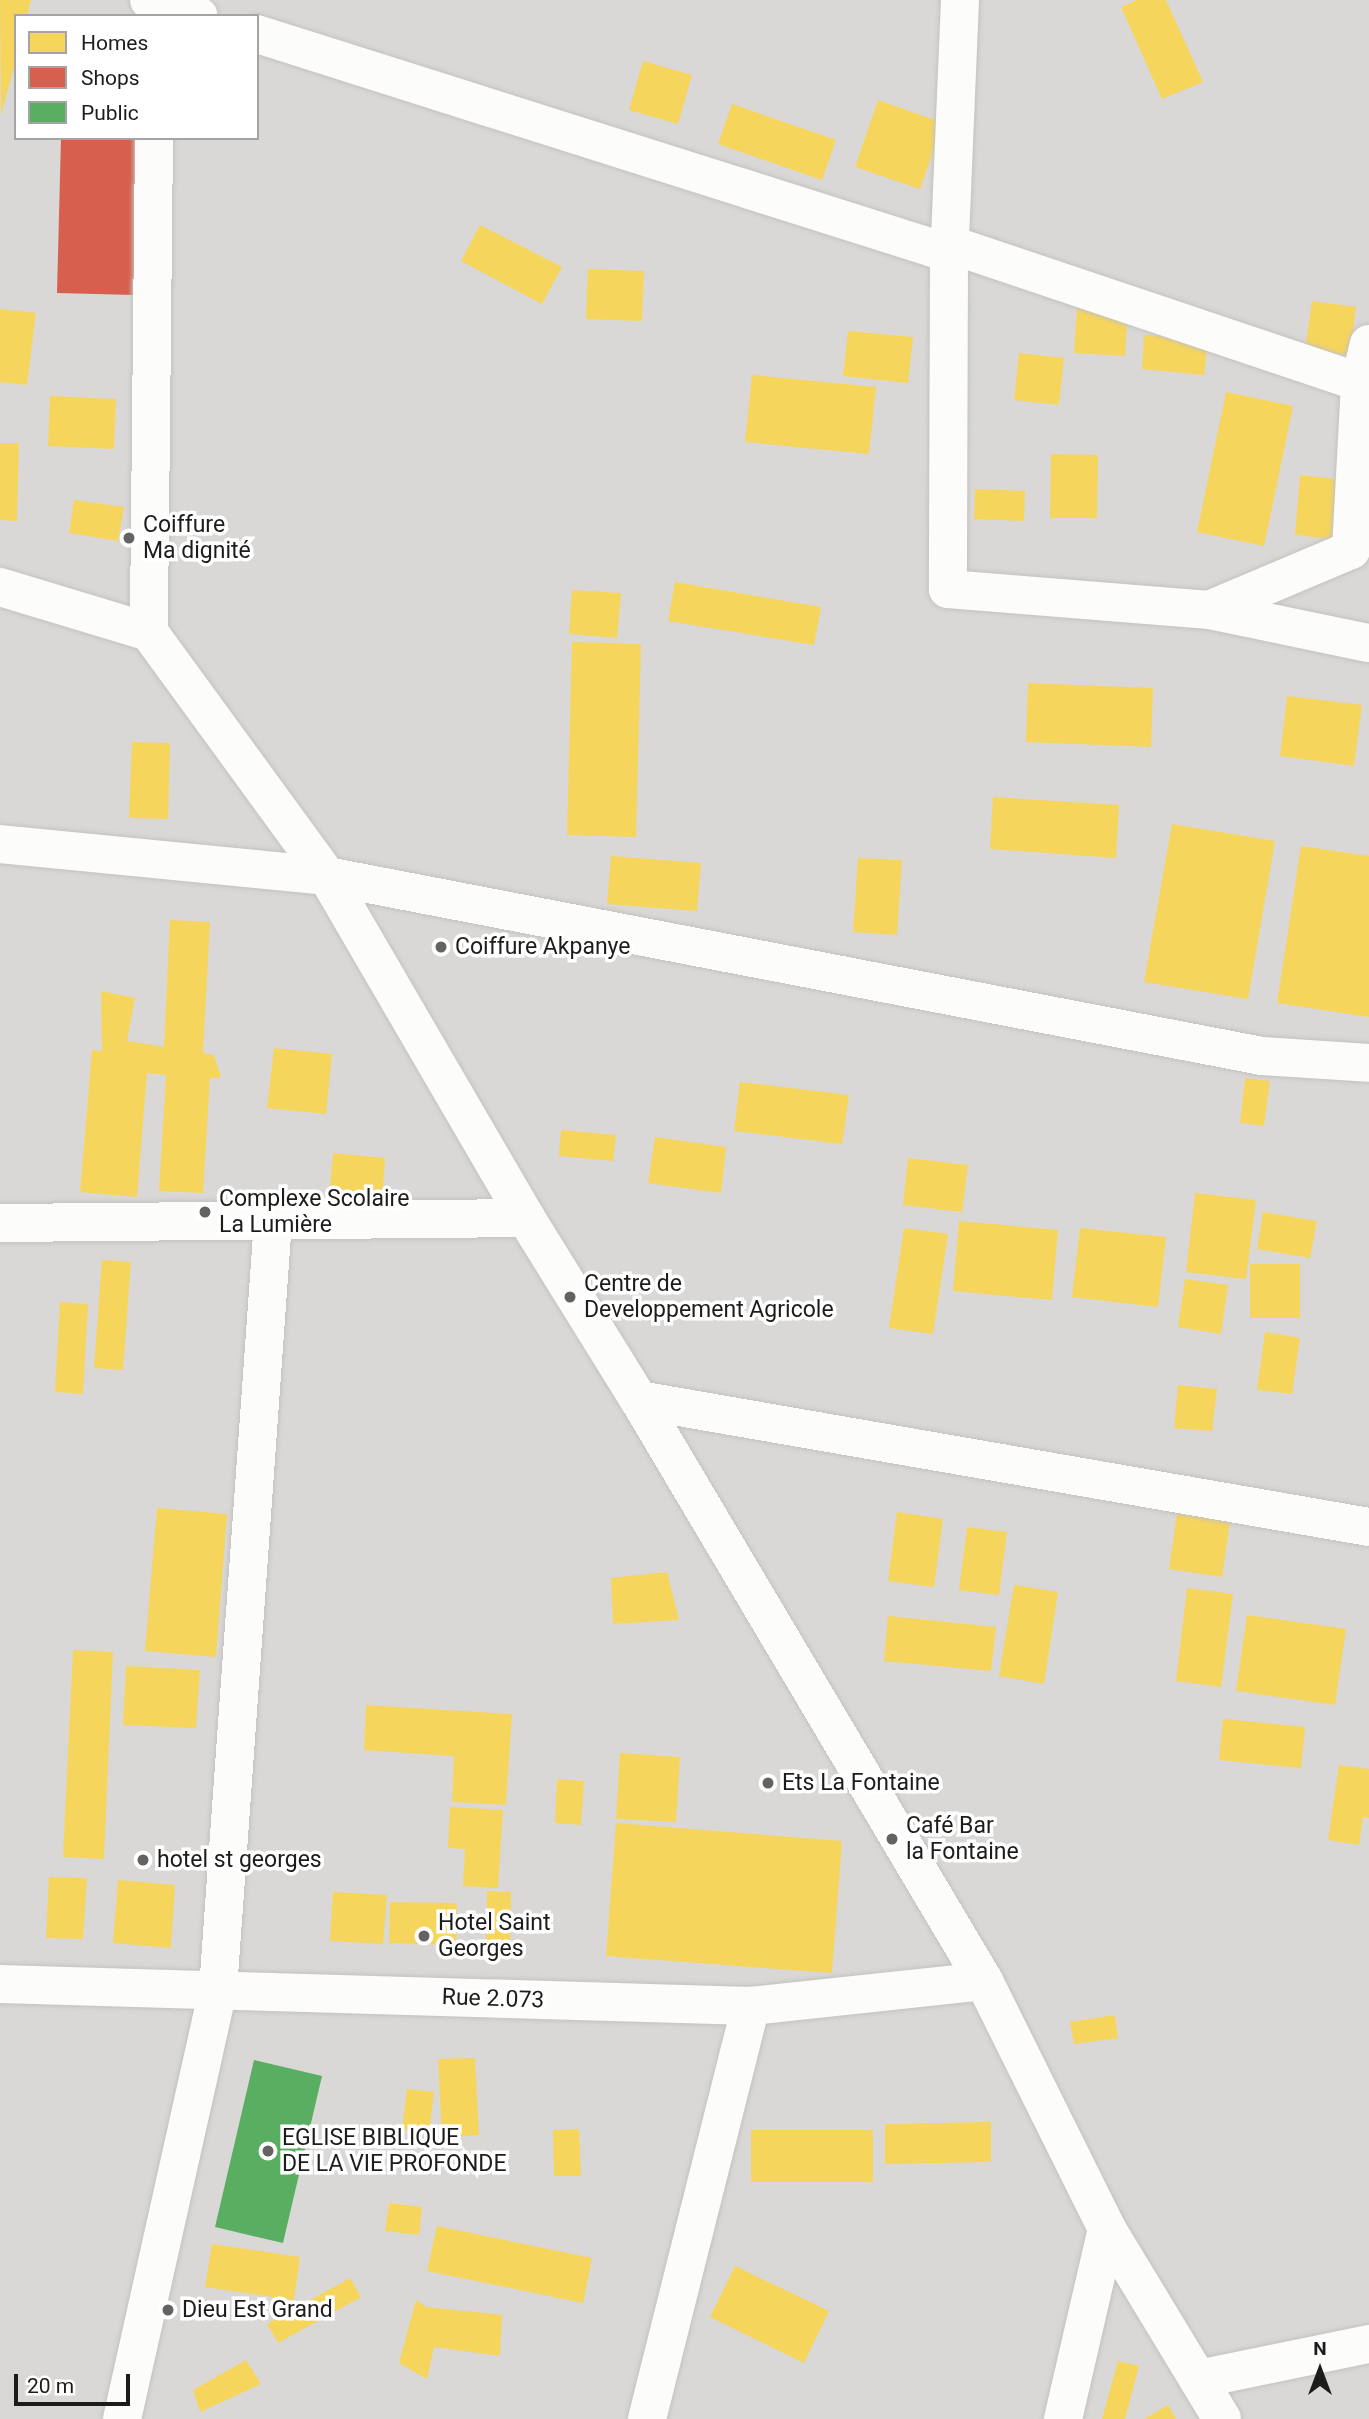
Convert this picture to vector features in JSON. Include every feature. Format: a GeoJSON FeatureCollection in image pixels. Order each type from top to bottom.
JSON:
{"type":"FeatureCollection","features":[{"type":"Feature","properties":{"kind":"street"},"geometry":{"type":"LineString","coordinates":[[960,0],[952,245],[949,264],[948,589],[1209,610],[1369,642]]}},
{"type":"Feature","properties":{"kind":"street"},"geometry":{"type":"LineString","coordinates":[[154,4],[192,14]]}},
{"type":"Feature","properties":{"kind":"street"},"geometry":{"type":"LineString","coordinates":[[259,35],[933,248],[952,245],[1360,382]]}},
{"type":"Feature","properties":{"kind":"street"},"geometry":{"type":"LineString","coordinates":[[154,140],[149,632],[327,876],[526,1218],[639,1399],[984,1981],[1107,2228],[1222,2419]]}},
{"type":"Feature","properties":{"kind":"street"},"geometry":{"type":"LineString","coordinates":[[1209,610],[1351,550],[1360,382],[1369,344]]}},
{"type":"Feature","properties":{"kind":"street"},"geometry":{"type":"LineString","coordinates":[[0,587],[149,632]]}},
{"type":"Feature","properties":{"kind":"street"},"geometry":{"type":"LineString","coordinates":[[0,844],[327,876],[1262,1056],[1369,1063]]}},
{"type":"Feature","properties":{"kind":"street"},"geometry":{"type":"LineString","coordinates":[[0,1223],[526,1218]]}},
{"type":"Feature","properties":{"kind":"street"},"geometry":{"type":"LineString","coordinates":[[122,2419],[218,1990],[273,1220]]}},
{"type":"Feature","properties":{"kind":"street"},"geometry":{"type":"LineString","coordinates":[[639,1399],[1369,1527]]}},
{"type":"Feature","properties":{"kind":"street","name":"Rue 2.073"},"geometry":{"type":"LineString","coordinates":[[0,1984],[751,2006],[984,1981]]}},
{"type":"Feature","properties":{"kind":"street"},"geometry":{"type":"LineString","coordinates":[[647,2419],[751,2006]]}},
{"type":"Feature","properties":{"kind":"street"},"geometry":{"type":"LineString","coordinates":[[1063,2419],[1107,2228]]}},
{"type":"Feature","properties":{"kind":"street"},"geometry":{"type":"LineString","coordinates":[[1198,2379],[1369,2344]]}},
{"type":"Feature","properties":{"kind":"shaded area"},"geometry":{"type":"Polygon","coordinates":[[[0,0],[1369,0],[1369,2419],[0,2419],[0,0]]]}},
{"type":"Feature","properties":{"kind":"building: Homes"},"geometry":{"type":"Polygon","coordinates":[[[0,0],[31,0],[28,14],[14,14],[14,66],[1,115],[0,0]]]}},
{"type":"Feature","properties":{"kind":"building: Homes"},"geometry":{"type":"Polygon","coordinates":[[[1137,0],[1166,0],[1203,82],[1162,99],[1121,7],[1137,0]]]}},
{"type":"Feature","properties":{"kind":"building: Homes"},"geometry":{"type":"Polygon","coordinates":[[[643,61],[692,75],[678,124],[629,110],[643,61]]]}},
{"type":"Feature","properties":{"kind":"building: Homes"},"geometry":{"type":"Polygon","coordinates":[[[878,100],[943,123],[920,189],[855,167],[878,100]]]}},
{"type":"Feature","properties":{"kind":"building: Homes"},"geometry":{"type":"Polygon","coordinates":[[[732,104],[836,140],[822,180],[718,144],[732,104]]]}},
{"type":"Feature","properties":{"kind":"building: Homes"},"geometry":{"type":"Polygon","coordinates":[[[480,225],[562,267],[542,304],[461,261],[480,225]]]}},
{"type":"Feature","properties":{"kind":"building: Homes"},"geometry":{"type":"Polygon","coordinates":[[[588,269],[644,271],[642,321],[586,319],[588,269]]]}},
{"type":"Feature","properties":{"kind":"building: Homes"},"geometry":{"type":"Polygon","coordinates":[[[1312,301],[1356,307],[1350,355],[1305,350],[1312,301]]]}},
{"type":"Feature","properties":{"kind":"building: Homes"},"geometry":{"type":"Polygon","coordinates":[[[1077,307],[1128,310],[1125,356],[1074,353],[1077,307]]]}},
{"type":"Feature","properties":{"kind":"building: Homes"},"geometry":{"type":"Polygon","coordinates":[[[0,309],[36,313],[27,385],[0,382],[0,309]]]}},
{"type":"Feature","properties":{"kind":"building: Homes"},"geometry":{"type":"Polygon","coordinates":[[[848,331],[913,337],[908,383],[843,376],[848,331]]]}},
{"type":"Feature","properties":{"kind":"building: Homes"},"geometry":{"type":"Polygon","coordinates":[[[1144,335],[1208,340],[1204,375],[1142,369],[1144,335]]]}},
{"type":"Feature","properties":{"kind":"building: Homes"},"geometry":{"type":"Polygon","coordinates":[[[1019,353],[1064,358],[1059,405],[1014,400],[1019,353]]]}},
{"type":"Feature","properties":{"kind":"building: Homes"},"geometry":{"type":"Polygon","coordinates":[[[752,375],[876,387],[869,454],[745,442],[752,375]]]}},
{"type":"Feature","properties":{"kind":"building: Homes"},"geometry":{"type":"Polygon","coordinates":[[[1226,392],[1293,406],[1264,546],[1197,532],[1226,392]]]}},
{"type":"Feature","properties":{"kind":"building: Homes"},"geometry":{"type":"Polygon","coordinates":[[[50,396],[116,399],[114,449],[48,446],[50,396]]]}},
{"type":"Feature","properties":{"kind":"building: Homes"},"geometry":{"type":"Polygon","coordinates":[[[0,443],[19,443],[17,521],[0,520],[0,443]]]}},
{"type":"Feature","properties":{"kind":"building: Homes"},"geometry":{"type":"Polygon","coordinates":[[[1051,454],[1098,455],[1097,518],[1050,518],[1051,454]]]}},
{"type":"Feature","properties":{"kind":"building: Homes"},"geometry":{"type":"Polygon","coordinates":[[[1300,475],[1337,479],[1332,539],[1295,535],[1300,475]]]}},
{"type":"Feature","properties":{"kind":"building: Homes"},"geometry":{"type":"Polygon","coordinates":[[[975,489],[1025,491],[1024,521],[974,519],[975,489]]]}},
{"type":"Feature","properties":{"kind":"building: Homes"},"geometry":{"type":"Polygon","coordinates":[[[74,500],[124,507],[118,541],[69,533],[74,500]]]}},
{"type":"Feature","properties":{"kind":"building: Homes"},"geometry":{"type":"Polygon","coordinates":[[[675,582],[821,607],[814,645],[668,621],[675,582]]]}},
{"type":"Feature","properties":{"kind":"building: Homes"},"geometry":{"type":"Polygon","coordinates":[[[572,590],[621,593],[617,638],[569,634],[572,590]]]}},
{"type":"Feature","properties":{"kind":"building: Homes"},"geometry":{"type":"Polygon","coordinates":[[[572,642],[641,644],[636,837],[567,835],[572,642]]]}},
{"type":"Feature","properties":{"kind":"building: Homes"},"geometry":{"type":"Polygon","coordinates":[[[1028,683],[1153,688],[1151,747],[1026,742],[1028,683]]]}},
{"type":"Feature","properties":{"kind":"building: Homes"},"geometry":{"type":"Polygon","coordinates":[[[1287,696],[1362,705],[1354,766],[1280,756],[1287,696]]]}},
{"type":"Feature","properties":{"kind":"building: Homes"},"geometry":{"type":"Polygon","coordinates":[[[132,742],[170,743],[168,819],[129,818],[132,742]]]}},
{"type":"Feature","properties":{"kind":"building: Homes"},"geometry":{"type":"Polygon","coordinates":[[[993,797],[1119,805],[1116,858],[990,849],[993,797]]]}},
{"type":"Feature","properties":{"kind":"building: Homes"},"geometry":{"type":"Polygon","coordinates":[[[1172,824],[1275,841],[1248,999],[1144,982],[1172,824]]]}},
{"type":"Feature","properties":{"kind":"building: Homes"},"geometry":{"type":"Polygon","coordinates":[[[1301,846],[1369,856],[1369,1017],[1277,1003],[1301,846]]]}},
{"type":"Feature","properties":{"kind":"building: Homes"},"geometry":{"type":"Polygon","coordinates":[[[611,856],[701,863],[697,911],[607,904],[611,856]]]}},
{"type":"Feature","properties":{"kind":"building: Homes"},"geometry":{"type":"Polygon","coordinates":[[[858,858],[902,860],[897,935],[853,932],[858,858]]]}},
{"type":"Feature","properties":{"kind":"building: Homes"},"geometry":{"type":"Polygon","coordinates":[[[170,920],[210,922],[203,1053],[214,1055],[221,1078],[210,1078],[203,1193],[159,1191],[166,1075],[147,1073],[137,1197],[80,1192],[92,1050],[102,1051],[101,991],[135,998],[127,1041],[164,1047],[170,920]]]}},
{"type":"Feature","properties":{"kind":"building: Homes"},"geometry":{"type":"Polygon","coordinates":[[[274,1048],[332,1054],[326,1114],[267,1108],[274,1048]]]}},
{"type":"Feature","properties":{"kind":"building: Homes"},"geometry":{"type":"Polygon","coordinates":[[[1245,1078],[1270,1081],[1264,1126],[1240,1123],[1245,1078]]]}},
{"type":"Feature","properties":{"kind":"building: Homes"},"geometry":{"type":"Polygon","coordinates":[[[740,1082],[849,1095],[842,1144],[734,1131],[740,1082]]]}},
{"type":"Feature","properties":{"kind":"building: Homes"},"geometry":{"type":"Polygon","coordinates":[[[561,1130],[616,1135],[613,1161],[559,1156],[561,1130]]]}},
{"type":"Feature","properties":{"kind":"building: Homes"},"geometry":{"type":"Polygon","coordinates":[[[655,1137],[726,1147],[721,1193],[648,1183],[655,1137]]]}},
{"type":"Feature","properties":{"kind":"building: Homes"},"geometry":{"type":"Polygon","coordinates":[[[333,1153],[385,1158],[382,1204],[329,1200],[333,1153]]]}},
{"type":"Feature","properties":{"kind":"building: Homes"},"geometry":{"type":"Polygon","coordinates":[[[908,1158],[968,1165],[962,1212],[903,1205],[908,1158]]]}},
{"type":"Feature","properties":{"kind":"building: Homes"},"geometry":{"type":"Polygon","coordinates":[[[1195,1193],[1256,1200],[1246,1279],[1186,1272],[1195,1193]]]}},
{"type":"Feature","properties":{"kind":"building: Homes"},"geometry":{"type":"Polygon","coordinates":[[[1263,1212],[1317,1221],[1310,1258],[1257,1249],[1263,1212]]]}},
{"type":"Feature","properties":{"kind":"building: Homes"},"geometry":{"type":"Polygon","coordinates":[[[959,1221],[1058,1230],[1052,1300],[953,1291],[959,1221]]]}},
{"type":"Feature","properties":{"kind":"building: Homes"},"geometry":{"type":"Polygon","coordinates":[[[904,1228],[948,1234],[933,1334],[889,1328],[904,1228]]]}},
{"type":"Feature","properties":{"kind":"building: Homes"},"geometry":{"type":"Polygon","coordinates":[[[1080,1228],[1166,1237],[1158,1307],[1072,1297],[1080,1228]]]}},
{"type":"Feature","properties":{"kind":"building: Homes"},"geometry":{"type":"Polygon","coordinates":[[[102,1260],[131,1262],[123,1370],[94,1368],[102,1260]]]}},
{"type":"Feature","properties":{"kind":"building: Homes"},"geometry":{"type":"Polygon","coordinates":[[[1250,1264],[1300,1264],[1300,1318],[1250,1318],[1250,1264]]]}},
{"type":"Feature","properties":{"kind":"building: Homes"},"geometry":{"type":"Polygon","coordinates":[[[1185,1279],[1228,1285],[1221,1334],[1178,1327],[1185,1279]]]}},
{"type":"Feature","properties":{"kind":"building: Homes"},"geometry":{"type":"Polygon","coordinates":[[[60,1302],[88,1304],[83,1394],[55,1392],[60,1302]]]}},
{"type":"Feature","properties":{"kind":"building: Homes"},"geometry":{"type":"Polygon","coordinates":[[[1265,1332],[1300,1338],[1292,1394],[1257,1390],[1265,1332]]]}},
{"type":"Feature","properties":{"kind":"building: Homes"},"geometry":{"type":"Polygon","coordinates":[[[1178,1385],[1217,1389],[1212,1431],[1174,1428],[1178,1385]]]}},
{"type":"Feature","properties":{"kind":"building: Homes"},"geometry":{"type":"Polygon","coordinates":[[[157,1508],[227,1514],[216,1657],[145,1651],[157,1508]]]}},
{"type":"Feature","properties":{"kind":"building: Homes"},"geometry":{"type":"Polygon","coordinates":[[[897,1512],[943,1519],[934,1587],[888,1581],[897,1512]]]}},
{"type":"Feature","properties":{"kind":"building: Homes"},"geometry":{"type":"Polygon","coordinates":[[[1177,1513],[1230,1521],[1222,1577],[1169,1569],[1177,1513]]]}},
{"type":"Feature","properties":{"kind":"building: Homes"},"geometry":{"type":"Polygon","coordinates":[[[967,1527],[1007,1532],[999,1595],[959,1590],[967,1527]]]}},
{"type":"Feature","properties":{"kind":"building: Homes"},"geometry":{"type":"Polygon","coordinates":[[[667,1572],[679,1620],[613,1624],[611,1578],[667,1572]]]}},
{"type":"Feature","properties":{"kind":"building: Homes"},"geometry":{"type":"Polygon","coordinates":[[[1014,1585],[1058,1592],[1044,1684],[999,1676],[1014,1585]]]}},
{"type":"Feature","properties":{"kind":"building: Homes"},"geometry":{"type":"Polygon","coordinates":[[[1187,1588],[1233,1594],[1221,1687],[1176,1681],[1187,1588]]]}},
{"type":"Feature","properties":{"kind":"building: Homes"},"geometry":{"type":"Polygon","coordinates":[[[1247,1615],[1346,1629],[1335,1705],[1236,1691],[1247,1615]]]}},
{"type":"Feature","properties":{"kind":"building: Homes"},"geometry":{"type":"Polygon","coordinates":[[[888,1616],[996,1627],[991,1671],[884,1661],[888,1616]]]}},
{"type":"Feature","properties":{"kind":"building: Homes"},"geometry":{"type":"Polygon","coordinates":[[[73,1650],[113,1652],[104,1859],[63,1857],[73,1650]]]}},
{"type":"Feature","properties":{"kind":"building: Homes"},"geometry":{"type":"Polygon","coordinates":[[[126,1666],[200,1670],[196,1728],[123,1725],[126,1666]]]}},
{"type":"Feature","properties":{"kind":"building: Homes"},"geometry":{"type":"Polygon","coordinates":[[[366,1705],[512,1714],[506,1805],[452,1802],[454,1756],[364,1750],[366,1705]]]}},
{"type":"Feature","properties":{"kind":"building: Homes"},"geometry":{"type":"Polygon","coordinates":[[[1223,1719],[1305,1727],[1301,1768],[1219,1760],[1223,1719]]]}},
{"type":"Feature","properties":{"kind":"building: Homes"},"geometry":{"type":"Polygon","coordinates":[[[620,1753],[680,1757],[676,1822],[616,1819],[620,1753]]]}},
{"type":"Feature","properties":{"kind":"building: Homes"},"geometry":{"type":"Polygon","coordinates":[[[1339,1765],[1369,1769],[1369,1818],[1363,1817],[1359,1845],[1328,1840],[1339,1765]]]}},
{"type":"Feature","properties":{"kind":"building: Homes"},"geometry":{"type":"Polygon","coordinates":[[[557,1779],[584,1781],[581,1825],[555,1823],[557,1779]]]}},
{"type":"Feature","properties":{"kind":"building: Homes"},"geometry":{"type":"Polygon","coordinates":[[[450,1807],[503,1810],[498,1888],[463,1886],[465,1849],[448,1848],[450,1807]]]}},
{"type":"Feature","properties":{"kind":"building: Homes"},"geometry":{"type":"Polygon","coordinates":[[[616,1823],[842,1841],[832,1973],[606,1956],[616,1823]]]}},
{"type":"Feature","properties":{"kind":"building: Homes"},"geometry":{"type":"Polygon","coordinates":[[[49,1877],[87,1878],[83,1939],[46,1938],[49,1877]]]}},
{"type":"Feature","properties":{"kind":"building: Homes"},"geometry":{"type":"Polygon","coordinates":[[[118,1880],[175,1885],[171,1948],[113,1943],[118,1880]]]}},
{"type":"Feature","properties":{"kind":"building: Homes"},"geometry":{"type":"Polygon","coordinates":[[[487,1891],[511,1892],[510,1947],[486,1947],[487,1891]]]}},
{"type":"Feature","properties":{"kind":"building: Homes"},"geometry":{"type":"Polygon","coordinates":[[[333,1892],[387,1895],[383,1944],[330,1941],[333,1892]]]}},
{"type":"Feature","properties":{"kind":"building: Homes"},"geometry":{"type":"Polygon","coordinates":[[[390,1902],[457,1903],[456,1945],[389,1943],[390,1902]]]}},
{"type":"Feature","properties":{"kind":"building: Homes"},"geometry":{"type":"Polygon","coordinates":[[[1115,2015],[1118,2038],[1074,2044],[1070,2022],[1115,2015]]]}},
{"type":"Feature","properties":{"kind":"building: Homes"},"geometry":{"type":"Polygon","coordinates":[[[475,2058],[479,2135],[442,2137],[438,2059],[475,2058]]]}},
{"type":"Feature","properties":{"kind":"building: Homes"},"geometry":{"type":"Polygon","coordinates":[[[407,2089],[434,2092],[429,2133],[402,2129],[407,2089]]]}},
{"type":"Feature","properties":{"kind":"building: Homes"},"geometry":{"type":"Polygon","coordinates":[[[991,2122],[991,2162],[885,2164],[885,2124],[991,2122]]]}},
{"type":"Feature","properties":{"kind":"building: Homes"},"geometry":{"type":"Polygon","coordinates":[[[579,2129],[581,2176],[554,2176],[553,2130],[579,2129]]]}},
{"type":"Feature","properties":{"kind":"building: Homes"},"geometry":{"type":"Polygon","coordinates":[[[751,2130],[873,2130],[873,2182],[751,2182],[751,2130]]]}},
{"type":"Feature","properties":{"kind":"building: Homes"},"geometry":{"type":"Polygon","coordinates":[[[389,2203],[422,2207],[419,2235],[385,2231],[389,2203]]]}},
{"type":"Feature","properties":{"kind":"building: Homes"},"geometry":{"type":"Polygon","coordinates":[[[437,2226],[592,2258],[583,2303],[427,2271],[437,2226]]]}},
{"type":"Feature","properties":{"kind":"building: Homes"},"geometry":{"type":"Polygon","coordinates":[[[212,2244],[300,2257],[294,2300],[205,2287],[212,2244]]]}},
{"type":"Feature","properties":{"kind":"building: Homes"},"geometry":{"type":"Polygon","coordinates":[[[735,2266],[829,2311],[804,2363],[710,2317],[735,2266]]]}},
{"type":"Feature","properties":{"kind":"building: Homes"},"geometry":{"type":"Polygon","coordinates":[[[350,2278],[361,2297],[278,2343],[267,2324],[350,2278]]]}},
{"type":"Feature","properties":{"kind":"building: Homes"},"geometry":{"type":"Polygon","coordinates":[[[416,2300],[426,2307],[502,2315],[500,2356],[434,2347],[427,2379],[399,2363],[416,2300]]]}},
{"type":"Feature","properties":{"kind":"building: Homes"},"geometry":{"type":"Polygon","coordinates":[[[246,2360],[261,2384],[200,2412],[193,2390],[246,2360]]]}},
{"type":"Feature","properties":{"kind":"building: Homes"},"geometry":{"type":"Polygon","coordinates":[[[1118,2361],[1139,2366],[1125,2419],[1102,2419],[1118,2361]]]}},
{"type":"Feature","properties":{"kind":"building: Homes"},"geometry":{"type":"Polygon","coordinates":[[[1168,2405],[1176,2419],[1144,2419],[1168,2405]]]}},
{"type":"Feature","properties":{"kind":"building: Shops"},"geometry":{"type":"Polygon","coordinates":[[[61,140],[139,140],[134,295],[57,293],[61,140]]]}},
{"type":"Feature","properties":{"kind":"building: Public","name":"EGLISE BIBLIQUE DE LA VIE PROFONDE"},"geometry":{"type":"Polygon","coordinates":[[[254,2060],[322,2076],[283,2243],[215,2227],[254,2060]]]}},
{"type":"Feature","properties":{"kind":"place","name":"Coiffure Ma dignité"},"geometry":{"type":"Point","coordinates":[129,538]}},
{"type":"Feature","properties":{"kind":"place","name":"Coiffure Akpanye"},"geometry":{"type":"Point","coordinates":[441,947]}},
{"type":"Feature","properties":{"kind":"place","name":"Complexe Scolaire La Lumière"},"geometry":{"type":"Point","coordinates":[205,1212]}},
{"type":"Feature","properties":{"kind":"place","name":"Centre de Developpement Agricole"},"geometry":{"type":"Point","coordinates":[570,1297]}},
{"type":"Feature","properties":{"kind":"place","name":"Ets La Fontaine"},"geometry":{"type":"Point","coordinates":[768,1783]}},
{"type":"Feature","properties":{"kind":"place","name":"Café Bar la Fontaine"},"geometry":{"type":"Point","coordinates":[892,1839]}},
{"type":"Feature","properties":{"kind":"place","name":"hotel st georges"},"geometry":{"type":"Point","coordinates":[143,1860]}},
{"type":"Feature","properties":{"kind":"place","name":"Hotel Saint Georges"},"geometry":{"type":"Point","coordinates":[424,1936]}},
{"type":"Feature","properties":{"kind":"place","name":"EGLISE BIBLIQUE DE LA VIE PROFONDE"},"geometry":{"type":"Point","coordinates":[268,2151]}},
{"type":"Feature","properties":{"kind":"place","name":"Dieu Est Grand"},"geometry":{"type":"Point","coordinates":[168,2310]}}]}
